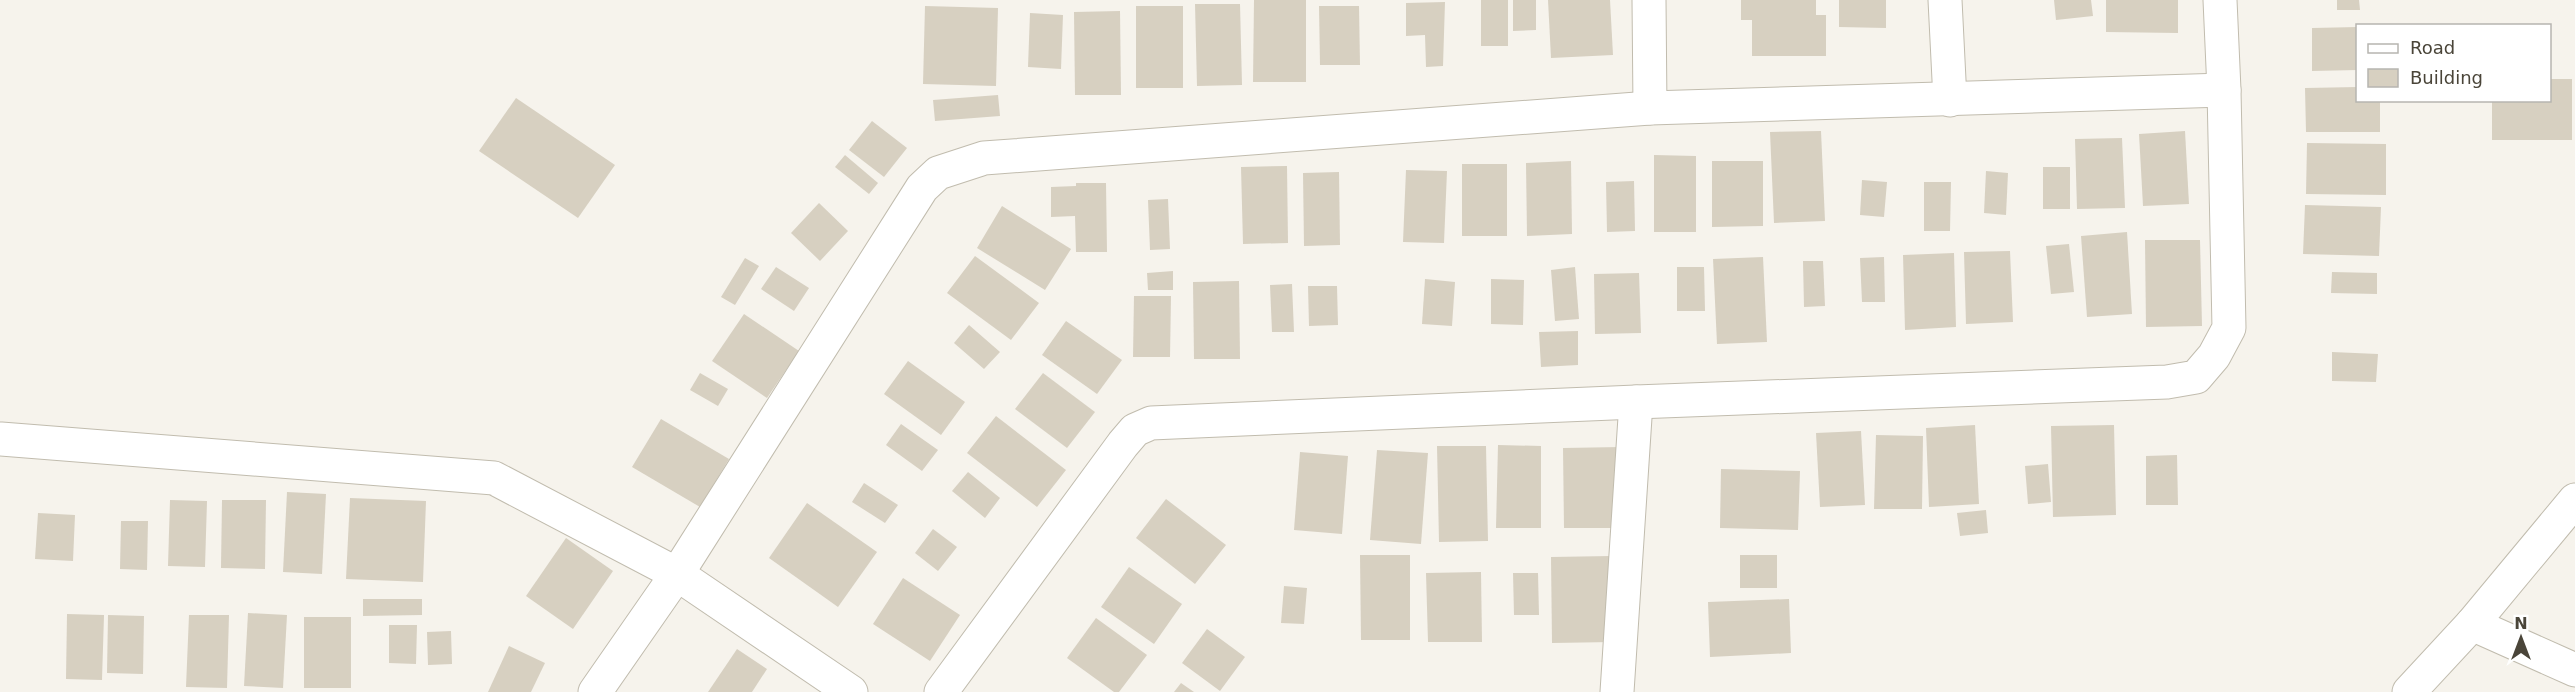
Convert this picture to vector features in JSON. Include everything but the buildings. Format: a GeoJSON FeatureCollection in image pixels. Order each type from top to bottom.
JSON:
{"type":"FeatureCollection","features":[{"type":"Feature","properties":{"kind":"street"},"geometry":{"type":"LineString","coordinates":[[1649,0],[1650,108]]}},
{"type":"Feature","properties":{"kind":"street"},"geometry":{"type":"LineString","coordinates":[[1945,0],[1950,100]]}},
{"type":"Feature","properties":{"kind":"street"},"geometry":{"type":"LineString","coordinates":[[941,692],[1123,444],[1135,430],[1151,423],[2167,382],[2196,377],[2214,356],[2229,328],[2220,0]]}},
{"type":"Feature","properties":{"kind":"street"},"geometry":{"type":"LineString","coordinates":[[595,692],[677,573],[922,188],[938,173],[984,158],[1650,108],[2224,90]]}},
{"type":"Feature","properties":{"kind":"street"},"geometry":{"type":"LineString","coordinates":[[1617,692],[1636,402]]}},
{"type":"Feature","properties":{"kind":"street"},"geometry":{"type":"LineString","coordinates":[[1,439],[494,477],[677,573],[851,692]]}},
{"type":"Feature","properties":{"kind":"street"},"geometry":{"type":"LineString","coordinates":[[2409,692],[2472,624],[2575,500]]}},
{"type":"Feature","properties":{"kind":"street"},"geometry":{"type":"LineString","coordinates":[[2472,624],[2575,669]]}}]}
